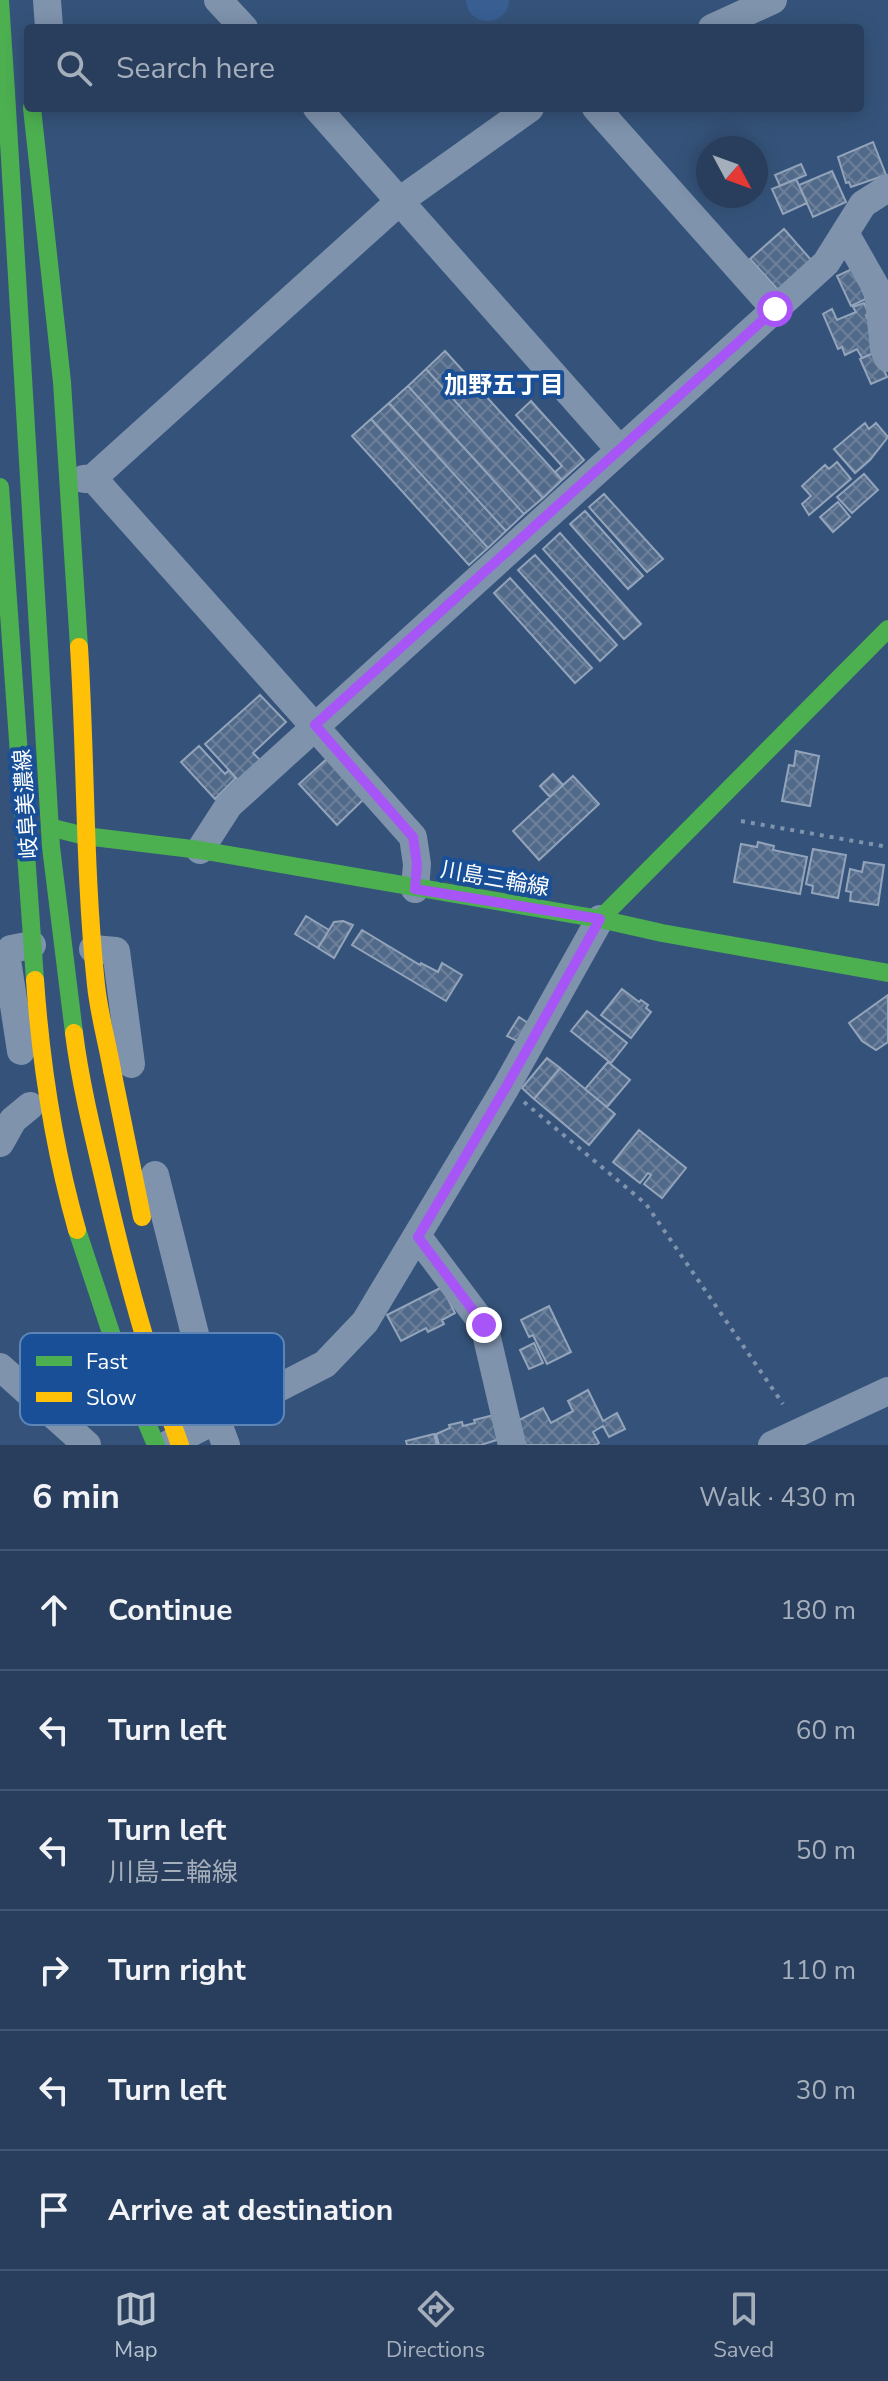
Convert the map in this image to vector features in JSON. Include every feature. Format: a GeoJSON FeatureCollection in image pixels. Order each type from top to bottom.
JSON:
{"type":"FeatureCollection","features":[{"type":"Feature","properties":{"kind":"main road","name":"岐阜美濃線"},"geometry":{"type":"LineString","coordinates":[[0,1],[51,847],[79,1072],[121,1257],[143,1333]]}},
{"type":"Feature","properties":{"kind":"main road"},"geometry":{"type":"LineString","coordinates":[[0,172],[6,92]]}},
{"type":"Feature","properties":{"kind":"main road"},"geometry":{"type":"LineString","coordinates":[[32,112],[62,382],[83,714],[85,836],[96,988],[146,1237]]}},
{"type":"Feature","properties":{"kind":"main road"},"geometry":{"type":"LineString","coordinates":[[0,487],[7,571],[7,706],[22,820],[45,1079],[57,1144],[87,1263],[110,1333]]}},
{"type":"Feature","properties":{"kind":"main road"},"geometry":{"type":"LineString","coordinates":[[600,919],[888,629]]}},
{"type":"Feature","properties":{"kind":"main road","name":"川島三輪線"},"geometry":{"type":"LineString","coordinates":[[0,816],[85,836],[200,850],[600,919],[888,973]]}},
{"type":"Feature","properties":{"kind":"main road"},"geometry":{"type":"LineString","coordinates":[[147,1425],[156,1445]]}},
{"type":"Feature","properties":{"kind":"main road","name":"岐阜美濃線"},"geometry":{"type":"LineString","coordinates":[[173,1425],[180,1445]]}},
{"type":"Feature","properties":{"kind":"main road"},"geometry":{"type":"LineString","coordinates":[[203,1445],[204,1425]]}},
{"type":"Feature","properties":{"kind":"street"},"geometry":{"type":"LineString","coordinates":[[47,0],[49,24]]}},
{"type":"Feature","properties":{"kind":"street"},"geometry":{"type":"LineString","coordinates":[[218,0],[240,24]]}},
{"type":"Feature","properties":{"kind":"street"},"geometry":{"type":"LineString","coordinates":[[721,24],[773,0]]}},
{"type":"Feature","properties":{"kind":"street"},"geometry":{"type":"LineString","coordinates":[[53,112],[66,259],[79,340],[89,479],[99,695],[83,714]]}},
{"type":"Feature","properties":{"kind":"street"},"geometry":{"type":"LineString","coordinates":[[321,112],[620,450]]}},
{"type":"Feature","properties":{"kind":"street"},"geometry":{"type":"LineString","coordinates":[[89,479],[401,200],[524,112]]}},
{"type":"Feature","properties":{"kind":"street"},"geometry":{"type":"LineString","coordinates":[[600,112],[775,309]]}},
{"type":"Feature","properties":{"kind":"street"},"geometry":{"type":"LineString","coordinates":[[200,850],[229,805],[826,263],[863,204],[888,188]]}},
{"type":"Feature","properties":{"kind":"street"},"geometry":{"type":"LineString","coordinates":[[845,233],[878,291],[884,349],[888,358]]}},
{"type":"Feature","properties":{"kind":"street"},"geometry":{"type":"LineString","coordinates":[[89,479],[315,725],[413,837],[417,864],[415,889]]}},
{"type":"Feature","properties":{"kind":"street"},"geometry":{"type":"LineString","coordinates":[[284,1380],[325,1364],[365,1322],[506,1087],[600,919]]}},
{"type":"Feature","properties":{"kind":"street"},"geometry":{"type":"LineString","coordinates":[[32,945],[11,949],[7,960],[30,1106],[70,1284],[91,1333]]}},
{"type":"Feature","properties":{"kind":"street"},"geometry":{"type":"LineString","coordinates":[[93,949],[116,951],[132,1077],[188,1333]]}},
{"type":"Feature","properties":{"kind":"street"},"geometry":{"type":"LineString","coordinates":[[0,1143],[13,1120],[30,1106]]}},
{"type":"Feature","properties":{"kind":"street"},"geometry":{"type":"LineString","coordinates":[[418,1237],[484,1325],[512,1445]]}},
{"type":"Feature","properties":{"kind":"street"},"geometry":{"type":"LineString","coordinates":[[0,1367],[20,1385]]}},
{"type":"Feature","properties":{"kind":"street"},"geometry":{"type":"LineString","coordinates":[[772,1445],[888,1391]]}},
{"type":"Feature","properties":{"kind":"street"},"geometry":{"type":"LineString","coordinates":[[65,1425],[87,1445]]}},
{"type":"Feature","properties":{"kind":"street"},"geometry":{"type":"LineString","coordinates":[[130,1425],[138,1445]]}},
{"type":"Feature","properties":{"kind":"street"},"geometry":{"type":"LineString","coordinates":[[167,1445],[189,1425]]}},
{"type":"Feature","properties":{"kind":"street"},"geometry":{"type":"LineString","coordinates":[[213,1425],[226,1445]]}},
{"type":"Feature","properties":{"kind":"path"},"geometry":{"type":"LineString","coordinates":[[704,815],[888,847]]}},
{"type":"Feature","properties":{"kind":"path"},"geometry":{"type":"LineString","coordinates":[[506,1087],[646,1204],[783,1404]]}},
{"type":"Feature","properties":{"kind":"building"},"geometry":{"type":"Polygon","coordinates":[[[873,142],[886,175],[851,187],[849,182],[846,183],[838,157],[873,142]]]}},
{"type":"Feature","properties":{"kind":"building"},"geometry":{"type":"Polygon","coordinates":[[[801,164],[806,175],[780,186],[775,175],[801,164]]]}},
{"type":"Feature","properties":{"kind":"building"},"geometry":{"type":"Polygon","coordinates":[[[832,171],[846,202],[813,217],[799,185],[832,171]]]}},
{"type":"Feature","properties":{"kind":"building"},"geometry":{"type":"Polygon","coordinates":[[[796,179],[807,203],[783,214],[772,189],[796,179]]]}},
{"type":"Feature","properties":{"kind":"building"},"geometry":{"type":"Polygon","coordinates":[[[784,229],[812,261],[779,291],[750,259],[784,229]]]}},
{"type":"Feature","properties":{"kind":"building"},"geometry":{"type":"Polygon","coordinates":[[[854,268],[866,299],[851,306],[837,276],[854,268]]]}},
{"type":"Feature","properties":{"kind":"building"},"geometry":{"type":"Polygon","coordinates":[[[864,303],[875,336],[876,352],[862,358],[857,349],[845,355],[842,347],[838,349],[823,314],[832,309],[837,320],[856,312],[853,307],[864,303]]]}},
{"type":"Feature","properties":{"kind":"building"},"geometry":{"type":"Polygon","coordinates":[[[445,351],[562,480],[543,498],[426,369],[445,351]]]}},
{"type":"Feature","properties":{"kind":"building"},"geometry":{"type":"Polygon","coordinates":[[[876,352],[887,377],[871,384],[860,359],[876,352]]]}},
{"type":"Feature","properties":{"kind":"building"},"geometry":{"type":"Polygon","coordinates":[[[426,369],[543,498],[524,514],[408,386],[426,369]]]}},
{"type":"Feature","properties":{"kind":"building"},"geometry":{"type":"Polygon","coordinates":[[[408,386],[524,514],[506,531],[389,403],[408,386]]]}},
{"type":"Feature","properties":{"kind":"building"},"geometry":{"type":"Polygon","coordinates":[[[531,401],[584,460],[562,480],[555,472],[562,466],[516,415],[531,401]]]}},
{"type":"Feature","properties":{"kind":"building"},"geometry":{"type":"Polygon","coordinates":[[[389,403],[506,531],[488,548],[371,419],[389,403]]]}},
{"type":"Feature","properties":{"kind":"building"},"geometry":{"type":"Polygon","coordinates":[[[371,419],[488,548],[469,565],[352,436],[371,419]]]}},
{"type":"Feature","properties":{"kind":"building"},"geometry":{"type":"Polygon","coordinates":[[[865,423],[869,429],[876,423],[888,437],[855,473],[834,449],[865,423]]]}},
{"type":"Feature","properties":{"kind":"building"},"geometry":{"type":"Polygon","coordinates":[[[837,462],[851,479],[809,515],[802,504],[811,496],[802,486],[825,465],[829,469],[837,462]]]}},
{"type":"Feature","properties":{"kind":"building"},"geometry":{"type":"Polygon","coordinates":[[[864,474],[878,490],[852,513],[837,497],[864,474]]]}},
{"type":"Feature","properties":{"kind":"building"},"geometry":{"type":"Polygon","coordinates":[[[604,494],[663,559],[647,572],[589,507],[604,494]]]}},
{"type":"Feature","properties":{"kind":"building"},"geometry":{"type":"Polygon","coordinates":[[[838,502],[850,517],[833,532],[820,517],[838,502]]]}},
{"type":"Feature","properties":{"kind":"building"},"geometry":{"type":"Polygon","coordinates":[[[585,511],[643,576],[628,589],[570,524],[585,511]]]}},
{"type":"Feature","properties":{"kind":"building"},"geometry":{"type":"Polygon","coordinates":[[[560,533],[641,624],[624,639],[543,549],[560,533]]]}},
{"type":"Feature","properties":{"kind":"building"},"geometry":{"type":"Polygon","coordinates":[[[535,555],[617,645],[600,661],[518,570],[535,555]]]}},
{"type":"Feature","properties":{"kind":"building"},"geometry":{"type":"Polygon","coordinates":[[[510,578],[592,668],[575,683],[494,593],[510,578]]]}},
{"type":"Feature","properties":{"kind":"building"},"geometry":{"type":"Polygon","coordinates":[[[260,695],[286,722],[253,753],[260,760],[238,780],[205,744],[260,695]]]}},
{"type":"Feature","properties":{"kind":"building"},"geometry":{"type":"Polygon","coordinates":[[[199,746],[225,774],[229,770],[236,778],[215,799],[181,762],[199,746]]]}},
{"type":"Feature","properties":{"kind":"building"},"geometry":{"type":"Polygon","coordinates":[[[796,751],[819,756],[810,806],[782,801],[789,765],[794,766],[796,751]]]}},
{"type":"Feature","properties":{"kind":"building"},"geometry":{"type":"Polygon","coordinates":[[[330,756],[367,796],[337,825],[299,784],[330,756]]]}},
{"type":"Feature","properties":{"kind":"building"},"geometry":{"type":"Polygon","coordinates":[[[553,774],[563,785],[550,797],[540,786],[553,774]]]}},
{"type":"Feature","properties":{"kind":"building"},"geometry":{"type":"Polygon","coordinates":[[[573,776],[599,804],[539,860],[513,831],[573,776]]]}},
{"type":"Feature","properties":{"kind":"building"},"geometry":{"type":"Polygon","coordinates":[[[758,842],[774,846],[773,850],[807,857],[800,894],[734,882],[741,844],[757,847],[758,842]]]}},
{"type":"Feature","properties":{"kind":"building"},"geometry":{"type":"Polygon","coordinates":[[[813,849],[846,855],[838,898],[812,893],[813,886],[806,884],[813,849]]]}},
{"type":"Feature","properties":{"kind":"building"},"geometry":{"type":"Polygon","coordinates":[[[864,862],[884,865],[878,905],[850,901],[851,892],[846,891],[850,869],[862,872],[864,862]]]}},
{"type":"Feature","properties":{"kind":"building"},"geometry":{"type":"Polygon","coordinates":[[[306,916],[329,930],[318,948],[295,934],[306,916]]]}},
{"type":"Feature","properties":{"kind":"building"},"geometry":{"type":"Polygon","coordinates":[[[334,922],[353,925],[334,958],[318,948],[334,922]]]}},
{"type":"Feature","properties":{"kind":"building"},"geometry":{"type":"Polygon","coordinates":[[[362,930],[420,965],[438,972],[442,963],[462,975],[446,1001],[352,945],[362,930]]]}},
{"type":"Feature","properties":{"kind":"building"},"geometry":{"type":"Polygon","coordinates":[[[622,989],[648,1005],[646,1008],[651,1012],[631,1038],[601,1015],[622,989]]]}},
{"type":"Feature","properties":{"kind":"building"},"geometry":{"type":"Polygon","coordinates":[[[888,995],[888,1042],[876,1050],[862,1041],[849,1023],[888,995]]]}},
{"type":"Feature","properties":{"kind":"building"},"geometry":{"type":"Polygon","coordinates":[[[587,1011],[627,1043],[611,1063],[571,1031],[587,1011]]]}},
{"type":"Feature","properties":{"kind":"building"},"geometry":{"type":"Polygon","coordinates":[[[519,1017],[528,1023],[517,1041],[507,1036],[519,1017]]]}},
{"type":"Feature","properties":{"kind":"building"},"geometry":{"type":"Polygon","coordinates":[[[547,1058],[560,1068],[534,1099],[522,1088],[547,1058]]]}},
{"type":"Feature","properties":{"kind":"building"},"geometry":{"type":"Polygon","coordinates":[[[608,1062],[630,1080],[607,1107],[585,1089],[608,1062]]]}},
{"type":"Feature","properties":{"kind":"building"},"geometry":{"type":"Polygon","coordinates":[[[560,1068],[615,1114],[589,1145],[534,1099],[560,1068]]]}},
{"type":"Feature","properties":{"kind":"building"},"geometry":{"type":"Polygon","coordinates":[[[639,1130],[686,1168],[662,1198],[644,1184],[651,1175],[648,1173],[640,1183],[613,1162],[639,1130]]]}},
{"type":"Feature","properties":{"kind":"building"},"geometry":{"type":"Polygon","coordinates":[[[442,1287],[455,1313],[442,1320],[444,1324],[428,1332],[426,1328],[401,1341],[387,1315],[442,1287]]]}},
{"type":"Feature","properties":{"kind":"building"},"geometry":{"type":"Polygon","coordinates":[[[549,1306],[571,1352],[547,1364],[533,1335],[529,1337],[521,1320],[549,1306]]]}},
{"type":"Feature","properties":{"kind":"building"},"geometry":{"type":"Polygon","coordinates":[[[534,1343],[543,1363],[529,1369],[520,1350],[534,1343]]]}},
{"type":"Feature","properties":{"kind":"building"},"geometry":{"type":"Polygon","coordinates":[[[588,1390],[603,1421],[617,1413],[625,1429],[609,1437],[603,1426],[593,1432],[599,1443],[596,1445],[526,1445],[515,1422],[543,1408],[551,1423],[573,1411],[568,1401],[588,1390]]]}},
{"type":"Feature","properties":{"kind":"building"},"geometry":{"type":"Polygon","coordinates":[[[498,1414],[503,1438],[481,1445],[439,1445],[436,1434],[450,1428],[449,1425],[462,1422],[463,1426],[498,1414]]]}},
{"type":"Feature","properties":{"kind":"building"},"geometry":{"type":"Polygon","coordinates":[[[434,1434],[437,1445],[407,1445],[406,1441],[434,1434]]]}},
{"type":"Feature","properties":{"kind":"traffic: fast"},"geometry":{"type":"LineString","coordinates":[[0,1],[6,92],[3,130]]}},
{"type":"Feature","properties":{"kind":"traffic: fast"},"geometry":{"type":"LineString","coordinates":[[6,92],[51,847],[74,1033]]}},
{"type":"Feature","properties":{"kind":"traffic: fast"},"geometry":{"type":"LineString","coordinates":[[32,112],[62,382],[79,647]]}},
{"type":"Feature","properties":{"kind":"traffic: fast"},"geometry":{"type":"LineString","coordinates":[[0,487],[35,980]]}},
{"type":"Feature","properties":{"kind":"traffic: fast"},"geometry":{"type":"LineString","coordinates":[[600,919],[888,629]]}},
{"type":"Feature","properties":{"kind":"traffic: fast"},"geometry":{"type":"LineString","coordinates":[[57,829],[85,836],[200,850],[600,919],[888,973]]}},
{"type":"Feature","properties":{"kind":"traffic: fast"},"geometry":{"type":"LineString","coordinates":[[77,1230],[111,1333]]}},
{"type":"Feature","properties":{"kind":"traffic: fast"},"geometry":{"type":"LineString","coordinates":[[148,1425],[156,1445]]}},
{"type":"Feature","properties":{"kind":"traffic: slow"},"geometry":{"type":"LineString","coordinates":[[79,647],[92,943],[97,996],[112,1070]]}},
{"type":"Feature","properties":{"kind":"traffic: slow"},"geometry":{"type":"LineString","coordinates":[[35,980],[50,1106],[77,1230]]}},
{"type":"Feature","properties":{"kind":"traffic: slow"},"geometry":{"type":"LineString","coordinates":[[74,1033],[90,1120],[143,1333]]}},
{"type":"Feature","properties":{"kind":"traffic: slow"},"geometry":{"type":"LineString","coordinates":[[112,1070],[142,1217]]}},
{"type":"Feature","properties":{"kind":"traffic: slow"},"geometry":{"type":"LineString","coordinates":[[173,1425],[180,1445]]}},
{"type":"Feature","properties":{"kind":"district","name":"加野五丁目"},"geometry":{"type":"Point","coordinates":[504,385]}},
{"type":"Feature","properties":{"kind":"route"},"geometry":{"type":"LineString","coordinates":[[484,1325],[418,1237],[600,919],[415,889],[417,864],[413,837],[315,725],[775,309]]}}]}
